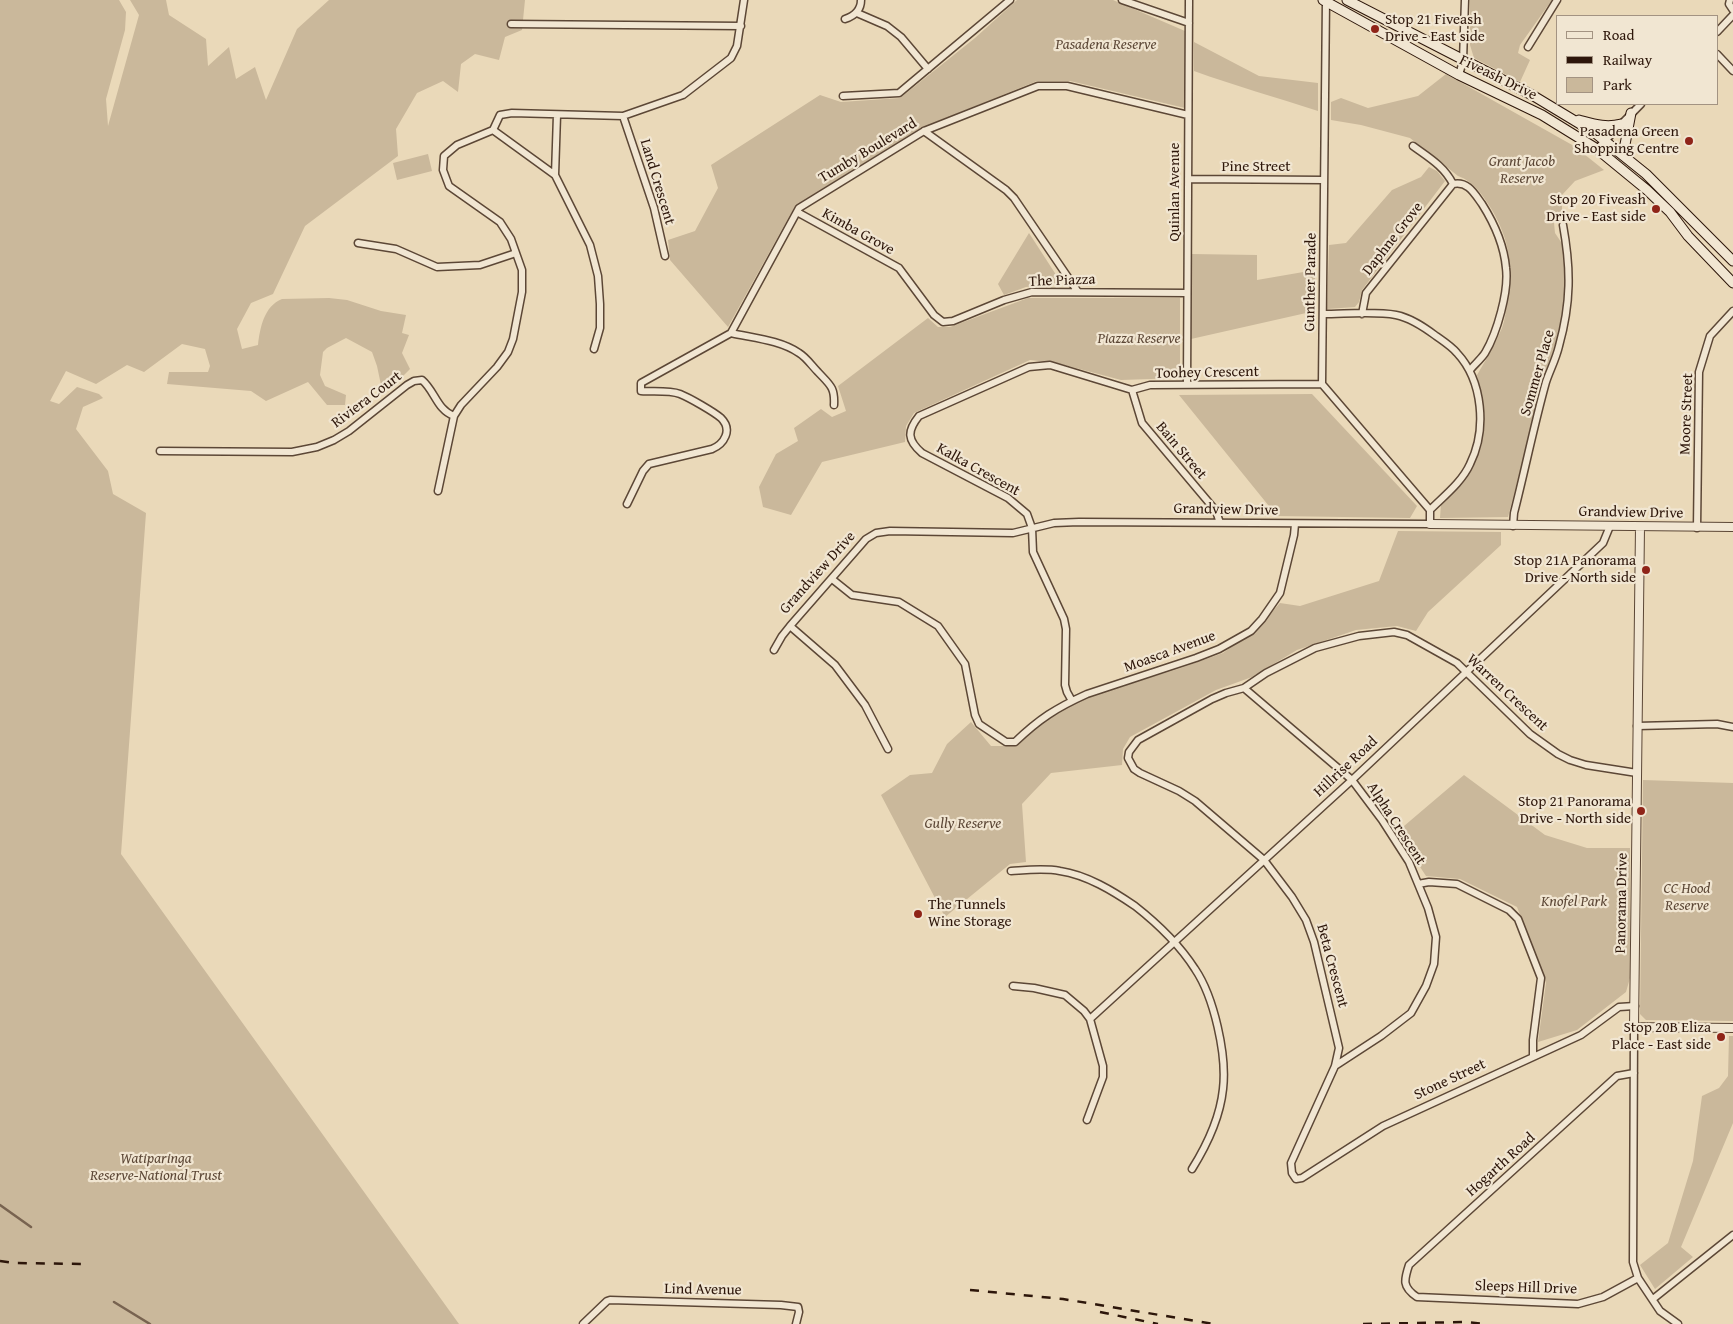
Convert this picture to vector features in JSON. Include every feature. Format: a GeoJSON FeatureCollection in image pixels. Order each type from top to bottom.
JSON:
{"type":"FeatureCollection","features":[{"type":"Feature","properties":{"kind":"main road","name":"Fiveash Drive"},"geometry":{"type":"LineString","coordinates":[[1325,0],[1459,75],[1542,114],[1597,149],[1647,190],[1670,212],[1688,236],[1733,283]]}},
{"type":"Feature","properties":{"kind":"main road","name":"Fiveash Drive"},"geometry":{"type":"LineString","coordinates":[[1347,0],[1532,95],[1572,118],[1605,141],[1646,174],[1733,261]]}},
{"type":"Feature","properties":{"kind":"main road"},"geometry":{"type":"LineString","coordinates":[[1623,155],[1631,113]]}},
{"type":"Feature","properties":{"kind":"main road"},"geometry":{"type":"LineString","coordinates":[[1572,118],[1600,126],[1621,124]]}},
{"type":"Feature","properties":{"kind":"street"},"geometry":{"type":"LineString","coordinates":[[438,492],[454,416],[461,405],[497,367],[508,352],[514,339],[522,292],[522,270],[511,239],[500,222],[449,186],[443,170],[444,156],[457,145],[493,130],[500,115],[512,113],[623,116],[683,96],[731,58],[737,46],[744,0]]}},
{"type":"Feature","properties":{"kind":"street"},"geometry":{"type":"LineString","coordinates":[[844,19],[857,13],[861,0]]}},
{"type":"Feature","properties":{"kind":"street"},"geometry":{"type":"LineString","coordinates":[[843,96],[899,93],[1010,0]]}},
{"type":"Feature","properties":{"kind":"street"},"geometry":{"type":"LineString","coordinates":[[1122,0],[1189,23]]}},
{"type":"Feature","properties":{"kind":"street","name":"Quinlan Avenue"},"geometry":{"type":"LineString","coordinates":[[1187,385],[1189,0]]}},
{"type":"Feature","properties":{"kind":"street","name":"Gunther Parade"},"geometry":{"type":"LineString","coordinates":[[1322,384],[1325,0]]}},
{"type":"Feature","properties":{"kind":"street"},"geometry":{"type":"LineString","coordinates":[[1459,75],[1463,61],[1465,0]]}},
{"type":"Feature","properties":{"kind":"street"},"geometry":{"type":"LineString","coordinates":[[1528,47],[1558,0]]}},
{"type":"Feature","properties":{"kind":"street"},"geometry":{"type":"LineString","coordinates":[[1730,0],[1729,4],[1733,10]]}},
{"type":"Feature","properties":{"kind":"street"},"geometry":{"type":"LineString","coordinates":[[857,13],[887,26],[901,37],[928,70]]}},
{"type":"Feature","properties":{"kind":"street"},"geometry":{"type":"LineString","coordinates":[[1718,31],[1733,15]]}},
{"type":"Feature","properties":{"kind":"street"},"geometry":{"type":"LineString","coordinates":[[511,24],[741,26]]}},
{"type":"Feature","properties":{"kind":"street"},"geometry":{"type":"LineString","coordinates":[[1718,55],[1733,71]]}},
{"type":"Feature","properties":{"kind":"street","name":"Tumby Boulevard"},"geometry":{"type":"LineString","coordinates":[[731,333],[799,208],[924,131],[1038,86],[1067,86],[1188,115]]}},
{"type":"Feature","properties":{"kind":"street"},"geometry":{"type":"LineString","coordinates":[[1597,149],[1639,105]]}},
{"type":"Feature","properties":{"kind":"street"},"geometry":{"type":"LineString","coordinates":[[555,175],[557,115]]}},
{"type":"Feature","properties":{"kind":"street","name":"Land Crescent"},"geometry":{"type":"LineString","coordinates":[[623,116],[654,208],[665,256]]}},
{"type":"Feature","properties":{"kind":"street"},"geometry":{"type":"LineString","coordinates":[[493,130],[555,175],[590,245],[598,276],[600,304],[600,328],[594,348]]}},
{"type":"Feature","properties":{"kind":"street"},"geometry":{"type":"LineString","coordinates":[[924,131],[1006,190],[1014,198],[1078,292]]}},
{"type":"Feature","properties":{"kind":"street"},"geometry":{"type":"LineString","coordinates":[[1413,146],[1440,165],[1453,184],[1467,185],[1475,194],[1489,216],[1503,250],[1507,270],[1505,290],[1497,325],[1485,353],[1470,370]]}},
{"type":"Feature","properties":{"kind":"street","name":"Pine Street"},"geometry":{"type":"LineString","coordinates":[[1188,179],[1324,180]]}},
{"type":"Feature","properties":{"kind":"street","name":"Daphne Grove"},"geometry":{"type":"LineString","coordinates":[[1362,314],[1366,293],[1453,184]]}},
{"type":"Feature","properties":{"kind":"street","name":"Kimba Grove"},"geometry":{"type":"LineString","coordinates":[[797,212],[899,268],[934,316],[943,322]]}},
{"type":"Feature","properties":{"kind":"street","name":"Sommer Place"},"geometry":{"type":"LineString","coordinates":[[1513,526],[1514,513],[1546,381],[1559,348],[1566,316],[1569,257],[1563,225]]}},
{"type":"Feature","properties":{"kind":"street"},"geometry":{"type":"LineString","coordinates":[[358,243],[396,249],[437,267],[480,265],[516,253]]}},
{"type":"Feature","properties":{"kind":"street","name":"The Piazza"},"geometry":{"type":"LineString","coordinates":[[943,322],[953,322],[1004,300],[1032,292],[1187,293]]}},
{"type":"Feature","properties":{"kind":"street","name":"Moore Street"},"geometry":{"type":"LineString","coordinates":[[1697,528],[1699,372],[1710,336],[1733,311]]}},
{"type":"Feature","properties":{"kind":"street"},"geometry":{"type":"LineString","coordinates":[[1323,314],[1395,315],[1411,320],[1426,328],[1456,352],[1470,370],[1480,410],[1479,440],[1470,466],[1453,488],[1430,510]]}},
{"type":"Feature","properties":{"kind":"street"},"geometry":{"type":"LineString","coordinates":[[627,504],[643,471],[649,464],[712,449],[720,446],[726,437],[726,430],[722,419],[678,394],[641,390],[641,383],[731,333],[777,343],[801,354],[831,386],[835,393],[834,405]]}},
{"type":"Feature","properties":{"kind":"street","name":"Toohey Crescent"},"geometry":{"type":"LineString","coordinates":[[909,435],[912,424],[919,416],[1030,367],[1050,365],[1132,390],[1150,385],[1322,384]]}},
{"type":"Feature","properties":{"kind":"street","name":"Riviera Court"},"geometry":{"type":"LineString","coordinates":[[160,451],[292,452],[317,447],[349,431],[407,384],[422,380],[428,385],[436,402],[448,414],[454,416]]}},
{"type":"Feature","properties":{"kind":"street"},"geometry":{"type":"LineString","coordinates":[[1322,384],[1430,510],[1430,524]]}},
{"type":"Feature","properties":{"kind":"street","name":"Bain Street"},"geometry":{"type":"LineString","coordinates":[[1132,390],[1142,423],[1216,511],[1220,523]]}},
{"type":"Feature","properties":{"kind":"street","name":"Kalka Crescent"},"geometry":{"type":"LineString","coordinates":[[909,435],[913,445],[922,453],[1008,498],[1027,514],[1032,528]]}},
{"type":"Feature","properties":{"kind":"street","name":"Grandview Drive"},"geometry":{"type":"LineString","coordinates":[[774,650],[790,626],[866,539],[876,533],[890,531],[1013,533],[1054,523],[1079,522],[1733,527]]}},
{"type":"Feature","properties":{"kind":"street","name":"Moasca Avenue"},"geometry":{"type":"LineString","coordinates":[[832,579],[852,595],[899,602],[938,626],[965,664],[975,715],[979,724],[1006,742],[1015,742],[1048,713],[1072,701],[1087,694],[1196,658],[1219,649],[1251,631],[1280,593],[1294,536],[1295,524]]}},
{"type":"Feature","properties":{"kind":"street","name":"Hillrise Road"},"geometry":{"type":"LineString","coordinates":[[1090,1019],[1352,780],[1604,543],[1610,526]]}},
{"type":"Feature","properties":{"kind":"street","name":"Panorama Drive"},"geometry":{"type":"LineString","coordinates":[[1638,1278],[1633,1262],[1640,527]]}},
{"type":"Feature","properties":{"kind":"street"},"geometry":{"type":"LineString","coordinates":[[1032,528],[1033,552],[1064,619],[1066,629],[1066,684],[1067,692],[1072,701]]}},
{"type":"Feature","properties":{"kind":"street"},"geometry":{"type":"LineString","coordinates":[[790,626],[835,665],[865,705],[888,749]]}},
{"type":"Feature","properties":{"kind":"street","name":"Warren Crescent"},"geometry":{"type":"LineString","coordinates":[[1128,758],[1129,752],[1138,740],[1226,693],[1244,688],[1274,668],[1315,648],[1359,636],[1394,632],[1407,635],[1457,663],[1530,734],[1558,754],[1586,765],[1637,773]]}},
{"type":"Feature","properties":{"kind":"street","name":"Alpha Crescent"},"geometry":{"type":"LineString","coordinates":[[1244,688],[1352,780],[1382,820],[1409,862],[1428,908],[1436,937],[1434,964],[1426,986],[1411,1013],[1381,1036],[1335,1066]]}},
{"type":"Feature","properties":{"kind":"street"},"geometry":{"type":"LineString","coordinates":[[1637,726],[1717,724],[1733,726]]}},
{"type":"Feature","properties":{"kind":"street","name":"Beta Crescent"},"geometry":{"type":"LineString","coordinates":[[1128,758],[1134,769],[1140,773],[1179,791],[1195,801],[1264,860],[1292,897],[1306,920],[1314,942],[1339,1048],[1335,1066],[1291,1162]]}},
{"type":"Feature","properties":{"kind":"street"},"geometry":{"type":"LineString","coordinates":[[1011,871],[1036,869],[1060,871],[1099,884],[1148,916],[1175,942],[1196,970],[1209,1000],[1218,1029],[1224,1060],[1223,1089],[1218,1116],[1210,1137],[1192,1169]]}},
{"type":"Feature","properties":{"kind":"street"},"geometry":{"type":"LineString","coordinates":[[1418,884],[1429,882],[1457,884],[1510,910],[1518,919],[1541,978],[1533,1040],[1533,1056]]}},
{"type":"Feature","properties":{"kind":"street"},"geometry":{"type":"LineString","coordinates":[[1012,986],[1034,988],[1065,995],[1084,1010],[1090,1019],[1103,1076],[1087,1120]]}},
{"type":"Feature","properties":{"kind":"street","name":"Stone Street"},"geometry":{"type":"LineString","coordinates":[[1291,1162],[1292,1173],[1296,1179],[1302,1178],[1383,1126],[1581,1035],[1619,1007],[1635,1006]]}},
{"type":"Feature","properties":{"kind":"street"},"geometry":{"type":"LineString","coordinates":[[1634,1027],[1733,1028]]}},
{"type":"Feature","properties":{"kind":"street","name":"Hogarth Road"},"geometry":{"type":"LineString","coordinates":[[1408,1291],[1404,1279],[1409,1265],[1617,1076],[1634,1073]]}},
{"type":"Feature","properties":{"kind":"street"},"geometry":{"type":"LineString","coordinates":[[1653,1299],[1733,1235]]}},
{"type":"Feature","properties":{"kind":"street"},"geometry":{"type":"LineString","coordinates":[[1638,1278],[1660,1310],[1678,1324]]}},
{"type":"Feature","properties":{"kind":"street","name":"Sleeps Hill Drive"},"geometry":{"type":"LineString","coordinates":[[1408,1291],[1417,1297],[1578,1304],[1603,1297],[1638,1278]]}},
{"type":"Feature","properties":{"kind":"street","name":"Lind Avenue"},"geometry":{"type":"LineString","coordinates":[[583,1324],[607,1301],[757,1304],[798,1307],[799,1312],[796,1324]]}},
{"type":"Feature","properties":{"kind":"green space","name":"Watiparinga Reserve-National Trust"},"geometry":{"type":"Polygon","coordinates":[[[0,0],[119,0],[126,12],[125,30],[106,99],[108,126],[139,15],[130,0],[166,0],[169,15],[206,39],[208,66],[229,47],[236,79],[255,67],[266,100],[297,29],[329,0],[525,0],[522,30],[505,37],[499,60],[475,54],[461,64],[458,92],[443,81],[417,93],[396,129],[398,156],[305,226],[273,294],[251,303],[237,329],[242,349],[258,345],[267,312],[276,302],[282,299],[329,298],[347,300],[381,311],[406,315],[402,333],[409,335],[402,353],[410,369],[396,383],[381,385],[372,352],[346,338],[323,352],[320,375],[325,386],[346,395],[345,405],[327,405],[308,382],[266,401],[251,391],[167,384],[169,372],[208,372],[210,366],[205,349],[182,344],[144,372],[127,365],[96,384],[66,371],[50,401],[59,404],[77,387],[99,394],[103,398],[83,407],[76,429],[108,471],[113,494],[146,513],[121,854],[459,1324],[0,1324],[0,0]]]}},
{"type":"Feature","properties":{"kind":"green space","name":"Pasadena Reserve"},"geometry":{"type":"Polygon","coordinates":[[[1017,0],[1113,0],[1185,31],[1185,108],[1070,81],[1037,81],[919,129],[795,206],[728,327],[670,260],[668,240],[695,231],[718,188],[711,165],[820,95],[841,102],[900,98],[975,38],[1017,0]]]}},
{"type":"Feature","properties":{"kind":"green space"},"geometry":{"type":"Polygon","coordinates":[[[1470,0],[1552,0],[1520,45],[1518,53],[1530,60],[1520,82],[1474,58],[1470,45],[1470,0]]]}},
{"type":"Feature","properties":{"kind":"green space"},"geometry":{"type":"Polygon","coordinates":[[[1194,42],[1259,76],[1318,83],[1318,111],[1194,71],[1194,42]]]}},
{"type":"Feature","properties":{"kind":"green space","name":"Grant Jacob Reserve"},"geometry":{"type":"Polygon","coordinates":[[[1446,74],[1574,146],[1604,170],[1575,181],[1562,195],[1562,217],[1554,223],[1555,233],[1563,245],[1565,267],[1564,307],[1508,517],[1440,518],[1441,504],[1473,467],[1482,444],[1483,410],[1477,375],[1499,334],[1506,312],[1510,265],[1503,232],[1492,210],[1478,190],[1410,138],[1361,125],[1331,120],[1331,102],[1341,98],[1368,108],[1418,96],[1446,74]]]}},
{"type":"Feature","properties":{"kind":"green space"},"geometry":{"type":"Polygon","coordinates":[[[428,154],[432,171],[397,180],[393,163],[428,154]]]}},
{"type":"Feature","properties":{"kind":"green space"},"geometry":{"type":"Polygon","coordinates":[[[1429,167],[1437,171],[1445,181],[1362,290],[1359,302],[1355,307],[1327,309],[1329,245],[1346,243],[1392,190],[1421,177],[1429,167]]]}},
{"type":"Feature","properties":{"kind":"green space"},"geometry":{"type":"Polygon","coordinates":[[[1029,233],[1062,284],[1026,287],[1004,295],[998,284],[1029,233]]]}},
{"type":"Feature","properties":{"kind":"green space"},"geometry":{"type":"Polygon","coordinates":[[[1191,254],[1257,255],[1257,280],[1315,270],[1315,311],[1191,339],[1191,254]]]}},
{"type":"Feature","properties":{"kind":"green space","name":"Piazza Reserve"},"geometry":{"type":"Polygon","coordinates":[[[1028,298],[1180,298],[1180,378],[1121,380],[1057,363],[1030,360],[914,413],[906,426],[905,442],[822,462],[791,515],[763,507],[759,487],[776,454],[798,441],[794,428],[821,409],[832,417],[846,411],[838,386],[928,318],[938,327],[950,327],[1028,298]]]}},
{"type":"Feature","properties":{"kind":"green space"},"geometry":{"type":"Polygon","coordinates":[[[1312,394],[1417,506],[1410,518],[1277,516],[1179,395],[1312,394]]]}},
{"type":"Feature","properties":{"kind":"green space","name":"Gully Reserve"},"geometry":{"type":"Polygon","coordinates":[[[1398,531],[1501,532],[1501,545],[1428,612],[1416,631],[1397,626],[1356,630],[1297,650],[1252,677],[1216,690],[1130,737],[1123,749],[1122,765],[1051,773],[1022,804],[1026,862],[1010,864],[945,917],[881,795],[910,775],[932,773],[947,744],[971,722],[991,746],[1016,746],[1031,730],[1050,715],[1088,696],[1178,669],[1223,653],[1258,627],[1280,603],[1300,606],[1379,581],[1398,531]]]}},
{"type":"Feature","properties":{"kind":"green space","name":"Knofel Park"},"geometry":{"type":"Polygon","coordinates":[[[1464,775],[1545,835],[1587,848],[1630,848],[1630,978],[1626,992],[1577,1030],[1538,1042],[1546,983],[1517,907],[1460,879],[1426,876],[1397,832],[1464,775]]]}},
{"type":"Feature","properties":{"kind":"green space","name":"CC Hood Reserve"},"geometry":{"type":"Polygon","coordinates":[[[1643,780],[1733,783],[1733,1021],[1646,1020],[1640,1014],[1643,780]]]}},
{"type":"Feature","properties":{"kind":"green space"},"geometry":{"type":"Polygon","coordinates":[[[1729,1036],[1733,1036],[1733,1123],[1681,1247],[1693,1257],[1655,1289],[1640,1265],[1668,1243],[1693,1161],[1702,1096],[1719,1088],[1728,1076],[1729,1036]]]}},
{"type":"Feature","properties":{"kind":"waterway"},"geometry":{"type":"LineString","coordinates":[[0,1205],[31,1227]]}},
{"type":"Feature","properties":{"kind":"waterway"},"geometry":{"type":"LineString","coordinates":[[114,1302],[150,1324]]}},
{"type":"Feature","properties":{"kind":"railway"},"geometry":{"type":"LineString","coordinates":[[0,1261],[82,1264]]}},
{"type":"Feature","properties":{"kind":"railway"},"geometry":{"type":"LineString","coordinates":[[970,1290],[1063,1299],[1214,1324]]}},
{"type":"Feature","properties":{"kind":"railway"},"geometry":{"type":"LineString","coordinates":[[1100,1312],[1158,1324]]}},
{"type":"Feature","properties":{"kind":"railway"},"geometry":{"type":"LineString","coordinates":[[1363,1324],[1467,1322],[1485,1324]]}},
{"type":"Feature","properties":{"kind":"place","name":"Stop 21 Fiveash Drive - East side"},"geometry":{"type":"Point","coordinates":[1375,29]}},
{"type":"Feature","properties":{"kind":"place","name":"Pasadena Green Shopping Centre"},"geometry":{"type":"Point","coordinates":[1689,141]}},
{"type":"Feature","properties":{"kind":"place","name":"Stop 20 Fiveash Drive - East side"},"geometry":{"type":"Point","coordinates":[1656,209]}},
{"type":"Feature","properties":{"kind":"place","name":"Stop 21A Panorama Drive - North side"},"geometry":{"type":"Point","coordinates":[1646,570]}},
{"type":"Feature","properties":{"kind":"place","name":"Stop 21 Panorama Drive - North side"},"geometry":{"type":"Point","coordinates":[1641,811]}},
{"type":"Feature","properties":{"kind":"place","name":"The Tunnels Wine Storage"},"geometry":{"type":"Point","coordinates":[918,914]}},
{"type":"Feature","properties":{"kind":"place","name":"Stop 20B Eliza Place - East side"},"geometry":{"type":"Point","coordinates":[1721,1037]}}]}
